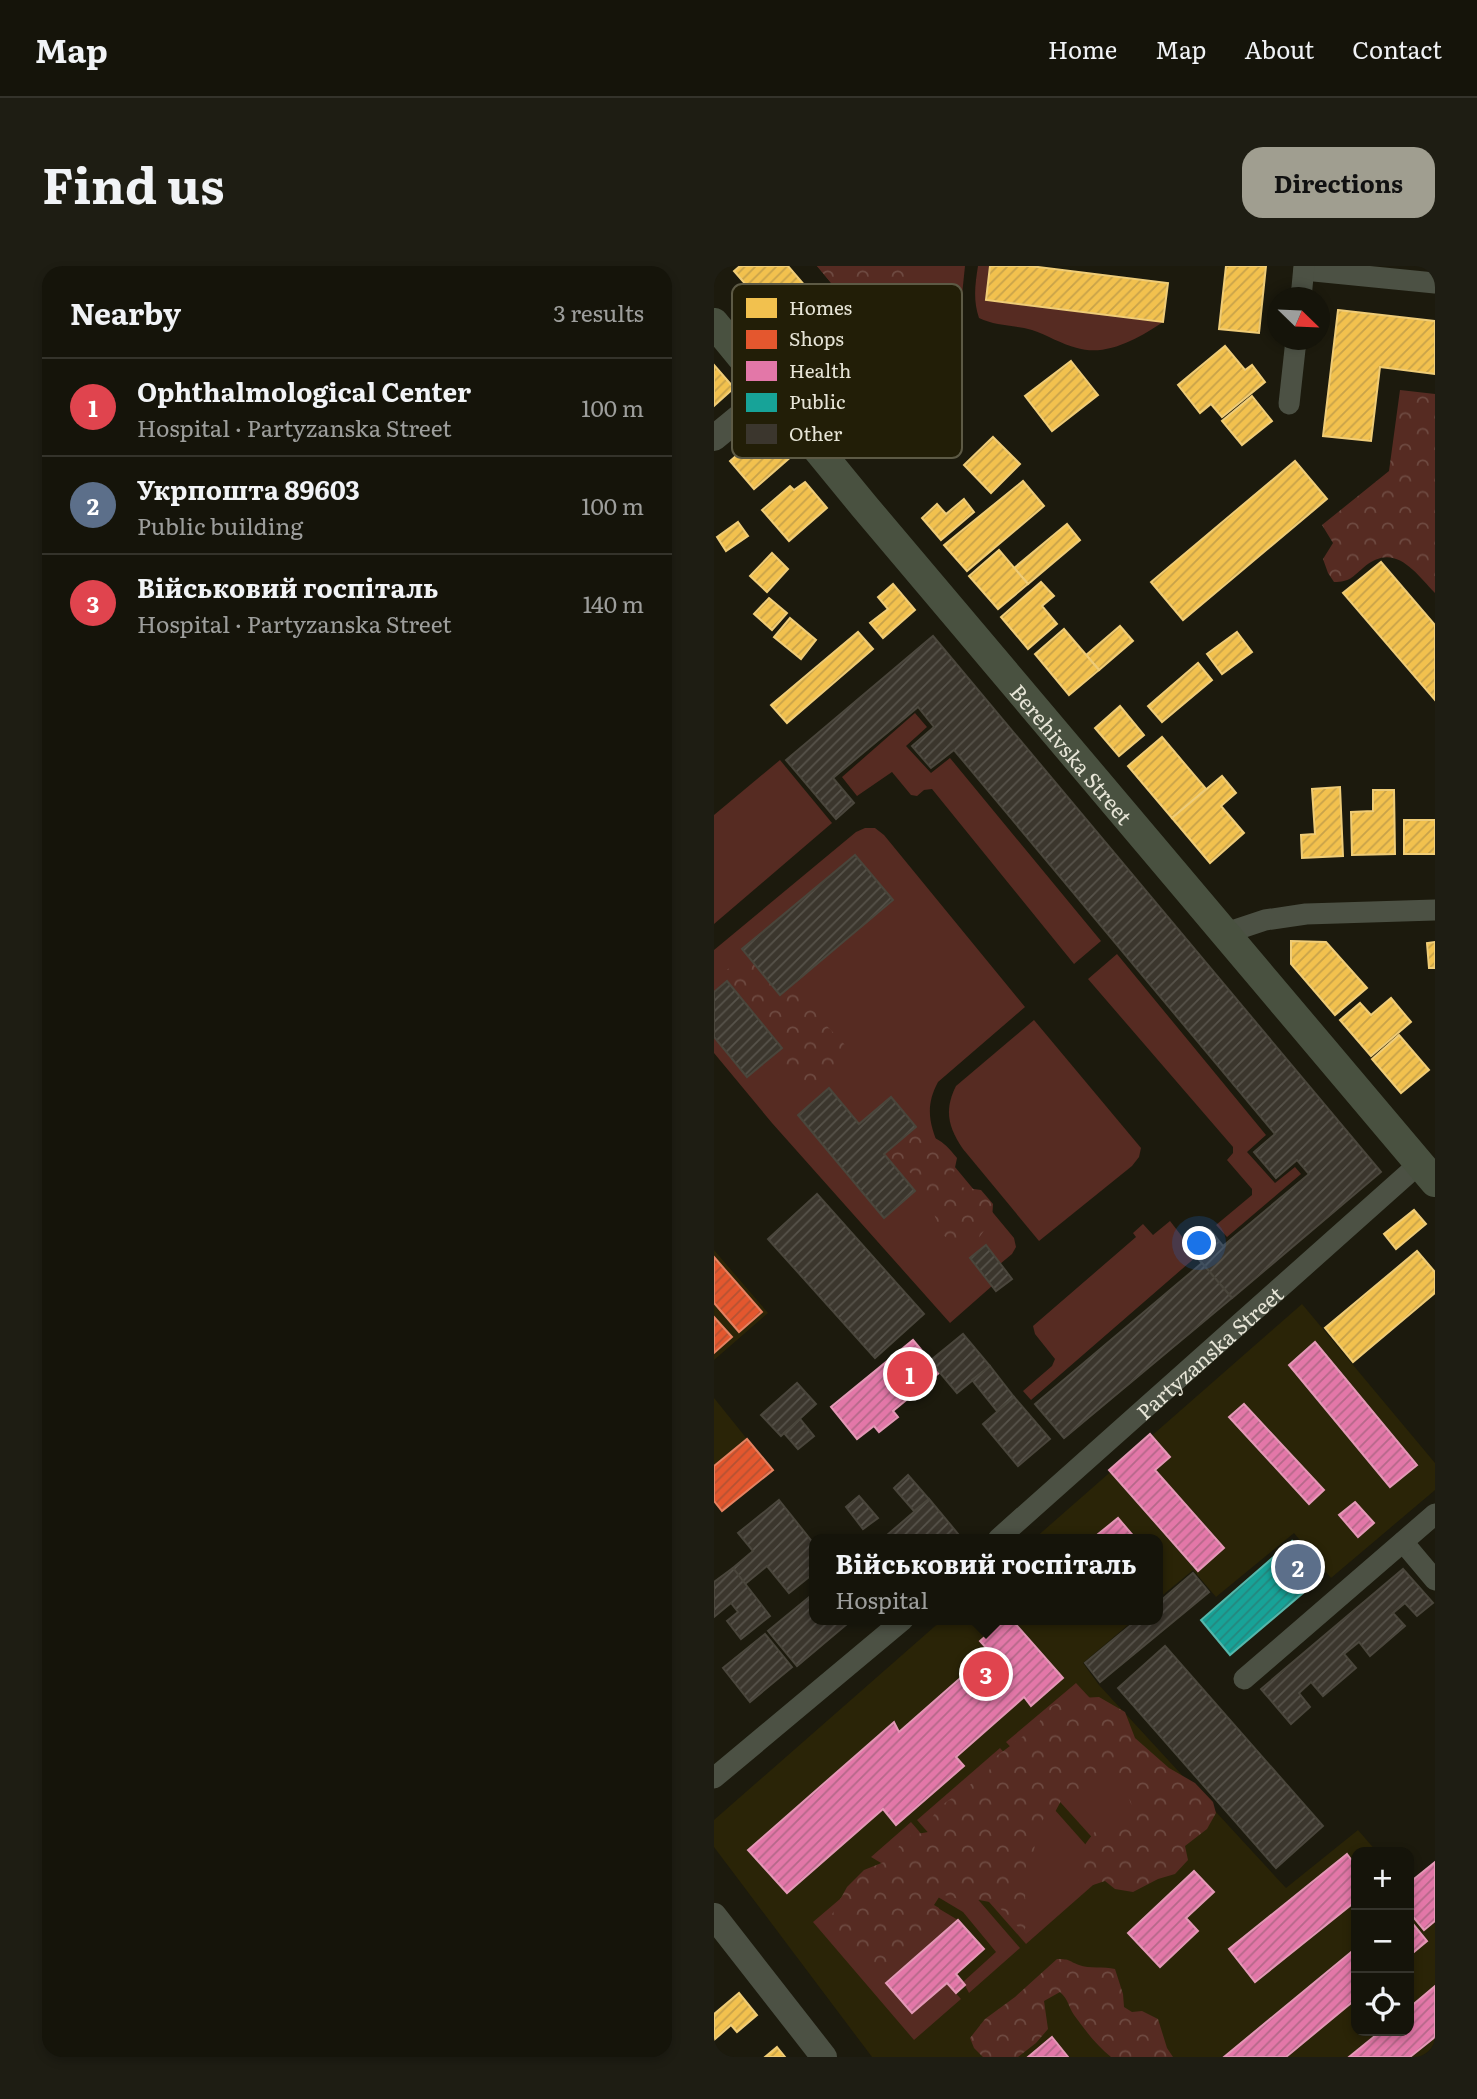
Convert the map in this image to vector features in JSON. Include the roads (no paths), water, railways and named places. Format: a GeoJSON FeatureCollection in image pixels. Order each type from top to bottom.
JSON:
{"type":"FeatureCollection","features":[{"type":"Feature","properties":{"kind":"main road","name":"Berehivska Street"},"geometry":{"type":"LineString","coordinates":[[714,323],[732,345]]}},
{"type":"Feature","properties":{"kind":"main road","name":"Berehivska Street"},"geometry":{"type":"LineString","coordinates":[[825,458],[1427,1172]]}},
{"type":"Feature","properties":{"kind":"street"},"geometry":{"type":"LineString","coordinates":[[1302,287],[1304,268],[1435,283]]}},
{"type":"Feature","properties":{"kind":"street"},"geometry":{"type":"LineString","coordinates":[[1289,404],[1295,350]]}},
{"type":"Feature","properties":{"kind":"street"},"geometry":{"type":"LineString","coordinates":[[714,438],[732,423]]}},
{"type":"Feature","properties":{"kind":"street"},"geometry":{"type":"LineString","coordinates":[[1226,933],[1265,920],[1306,914],[1435,910]]}},
{"type":"Feature","properties":{"kind":"street","name":"Partyzanska Street"},"geometry":{"type":"LineString","coordinates":[[1004,1534],[1427,1172]]}},
{"type":"Feature","properties":{"kind":"street"},"geometry":{"type":"LineString","coordinates":[[1244,1679],[1435,1514]]}},
{"type":"Feature","properties":{"kind":"street"},"geometry":{"type":"LineString","coordinates":[[1403,1542],[1435,1580]]}},
{"type":"Feature","properties":{"kind":"street"},"geometry":{"type":"LineString","coordinates":[[714,1778],[897,1625]]}},
{"type":"Feature","properties":{"kind":"street"},"geometry":{"type":"LineString","coordinates":[[714,1916],[824,2057]]}},
{"type":"Feature","properties":{"kind":"place","name":"Ophthalmological Center"},"geometry":{"type":"Point","coordinates":[910,1374]}},
{"type":"Feature","properties":{"kind":"place","name":"Укрпошта 89603"},"geometry":{"type":"Point","coordinates":[1298,1567]}},
{"type":"Feature","properties":{"kind":"place","name":"Військовий госпіталь"},"geometry":{"type":"Point","coordinates":[986,1674]}}]}
